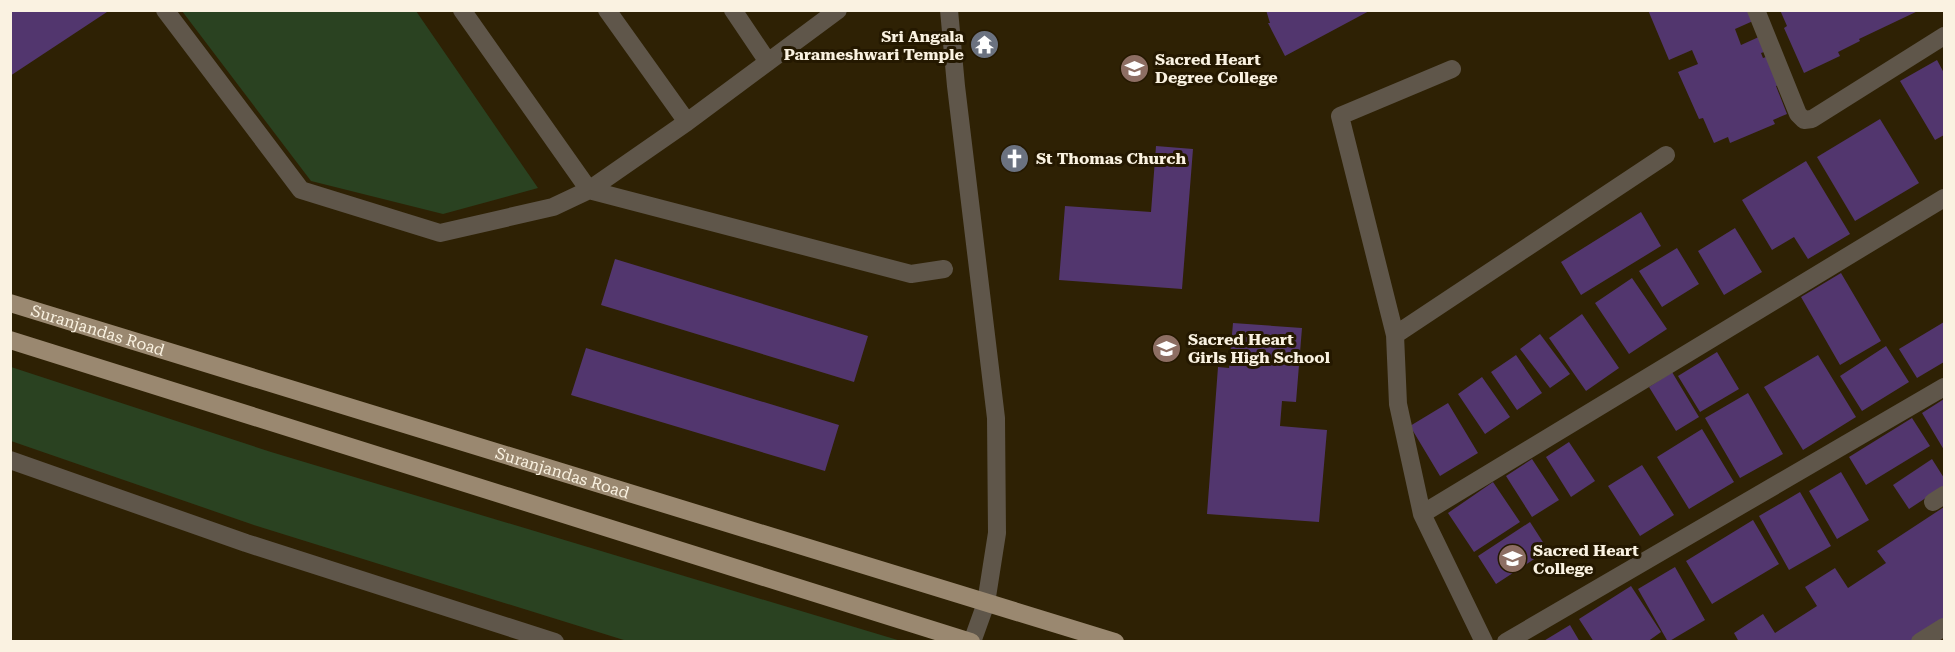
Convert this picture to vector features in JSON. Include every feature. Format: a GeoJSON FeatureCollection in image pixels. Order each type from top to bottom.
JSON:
{"type":"FeatureCollection","features":[{"type":"Feature","properties":{"kind":"main road","name":"Suranjandas Road"},"geometry":{"type":"LineString","coordinates":[[10,303],[1115,642]]}},
{"type":"Feature","properties":{"kind":"main road"},"geometry":{"type":"LineString","coordinates":[[10,340],[972,642]]}},
{"type":"Feature","properties":{"kind":"street"},"geometry":{"type":"LineString","coordinates":[[165,10],[301,190],[441,233],[553,207],[589,190],[687,122],[838,10]]}},
{"type":"Feature","properties":{"kind":"street"},"geometry":{"type":"LineString","coordinates":[[462,10],[589,190],[911,274],[944,269]]}},
{"type":"Feature","properties":{"kind":"street"},"geometry":{"type":"LineString","coordinates":[[607,10],[687,122]]}},
{"type":"Feature","properties":{"kind":"street"},"geometry":{"type":"LineString","coordinates":[[733,10],[768,62]]}},
{"type":"Feature","properties":{"kind":"street"},"geometry":{"type":"LineString","coordinates":[[949,10],[996,418],[997,533],[986,603],[972,642]]}},
{"type":"Feature","properties":{"kind":"street"},"geometry":{"type":"LineString","coordinates":[[1756,10],[1798,114],[1804,120],[1812,119],[1944,36]]}},
{"type":"Feature","properties":{"kind":"street"},"geometry":{"type":"LineString","coordinates":[[1452,69],[1340,116],[1395,334],[1398,404],[1422,514],[1484,642]]}},
{"type":"Feature","properties":{"kind":"street"},"geometry":{"type":"LineString","coordinates":[[1395,334],[1666,155]]}},
{"type":"Feature","properties":{"kind":"street"},"geometry":{"type":"LineString","coordinates":[[1422,514],[1944,198]]}},
{"type":"Feature","properties":{"kind":"street"},"geometry":{"type":"LineString","coordinates":[[1506,642],[1944,387]]}},
{"type":"Feature","properties":{"kind":"street"},"geometry":{"type":"LineString","coordinates":[[10,460],[246,543],[555,642]]}},
{"type":"Feature","properties":{"kind":"street"},"geometry":{"type":"LineString","coordinates":[[1920,642],[1944,627]]}},
{"type":"Feature","properties":{"kind":"green space"},"geometry":{"type":"Polygon","coordinates":[[[182,11],[416,11],[538,188],[443,214],[311,181],[182,11]]]}},
{"type":"Feature","properties":{"kind":"green space"},"geometry":{"type":"Polygon","coordinates":[[[11,367],[271,452],[901,641],[627,641],[257,526],[11,441],[11,367]]]}},
{"type":"Feature","properties":{"kind":"building"},"geometry":{"type":"Polygon","coordinates":[[[10,10],[110,10],[10,76],[10,10]]]}},
{"type":"Feature","properties":{"kind":"building"},"geometry":{"type":"Polygon","coordinates":[[[1266,10],[1371,10],[1285,56],[1268,23],[1270,23],[1266,10]]]}},
{"type":"Feature","properties":{"kind":"building"},"geometry":{"type":"Polygon","coordinates":[[[1648,10],[1749,10],[1753,21],[1735,29],[1741,45],[1761,36],[1767,51],[1761,53],[1763,58],[1769,56],[1781,84],[1776,86],[1787,114],[1773,120],[1775,124],[1730,143],[1728,137],[1714,143],[1703,118],[1699,119],[1678,72],[1698,64],[1692,50],[1669,60],[1648,10]]]}},
{"type":"Feature","properties":{"kind":"building"},"geometry":{"type":"Polygon","coordinates":[[[1780,10],[1920,10],[1859,39],[1860,41],[1838,52],[1840,56],[1804,73],[1784,28],[1787,26],[1780,10]]]}},
{"type":"Feature","properties":{"kind":"building"},"geometry":{"type":"Polygon","coordinates":[[[1937,60],[1944,73],[1944,135],[1935,140],[1900,81],[1937,60]]]}},
{"type":"Feature","properties":{"kind":"building"},"geometry":{"type":"Polygon","coordinates":[[[1880,119],[1919,183],[1855,221],[1817,157],[1880,119]]]}},
{"type":"Feature","properties":{"kind":"building"},"geometry":{"type":"Polygon","coordinates":[[[1156,146],[1193,149],[1182,289],[1059,280],[1065,206],[1151,212],[1156,146]]]}},
{"type":"Feature","properties":{"kind":"building"},"geometry":{"type":"Polygon","coordinates":[[[1806,161],[1850,234],[1808,259],[1794,237],[1772,250],[1742,200],[1806,161]]]}},
{"type":"Feature","properties":{"kind":"building"},"geometry":{"type":"Polygon","coordinates":[[[1641,212],[1661,246],[1581,295],[1561,262],[1641,212]]]}},
{"type":"Feature","properties":{"kind":"building"},"geometry":{"type":"Polygon","coordinates":[[[1735,228],[1762,272],[1724,295],[1698,251],[1735,228]]]}},
{"type":"Feature","properties":{"kind":"building"},"geometry":{"type":"Polygon","coordinates":[[[1677,248],[1699,284],[1662,307],[1639,271],[1677,248]]]}},
{"type":"Feature","properties":{"kind":"building"},"geometry":{"type":"Polygon","coordinates":[[[615,259],[868,336],[854,382],[601,305],[615,259]]]}},
{"type":"Feature","properties":{"kind":"building"},"geometry":{"type":"Polygon","coordinates":[[[1841,273],[1881,341],[1840,365],[1801,297],[1841,273]]]}},
{"type":"Feature","properties":{"kind":"building"},"geometry":{"type":"Polygon","coordinates":[[[1632,278],[1667,329],[1629,354],[1595,303],[1632,278]]]}},
{"type":"Feature","properties":{"kind":"building"},"geometry":{"type":"Polygon","coordinates":[[[1582,314],[1619,368],[1586,391],[1549,338],[1582,314]]]}},
{"type":"Feature","properties":{"kind":"building"},"geometry":{"type":"Polygon","coordinates":[[[1944,322],[1944,362],[1917,378],[1899,349],[1944,322]]]}},
{"type":"Feature","properties":{"kind":"building"},"geometry":{"type":"Polygon","coordinates":[[[1233,323],[1302,328],[1296,402],[1282,401],[1280,426],[1327,430],[1319,522],[1207,514],[1218,367],[1229,368],[1233,323]]]}},
{"type":"Feature","properties":{"kind":"building"},"geometry":{"type":"Polygon","coordinates":[[[1540,334],[1570,374],[1550,388],[1520,349],[1540,334]]]}},
{"type":"Feature","properties":{"kind":"building"},"geometry":{"type":"Polygon","coordinates":[[[1886,346],[1909,382],[1862,411],[1840,376],[1886,346]]]}},
{"type":"Feature","properties":{"kind":"building"},"geometry":{"type":"Polygon","coordinates":[[[586,348],[839,425],[825,471],[571,395],[586,348]]]}},
{"type":"Feature","properties":{"kind":"building"},"geometry":{"type":"Polygon","coordinates":[[[1717,352],[1739,389],[1700,412],[1678,376],[1717,352]]]}},
{"type":"Feature","properties":{"kind":"building"},"geometry":{"type":"Polygon","coordinates":[[[1516,355],[1542,393],[1517,410],[1491,372],[1516,355]]]}},
{"type":"Feature","properties":{"kind":"building"},"geometry":{"type":"Polygon","coordinates":[[[1818,355],[1856,417],[1803,450],[1764,387],[1818,355]]]}},
{"type":"Feature","properties":{"kind":"building"},"geometry":{"type":"Polygon","coordinates":[[[1672,372],[1699,417],[1676,431],[1649,387],[1672,372]]]}},
{"type":"Feature","properties":{"kind":"building"},"geometry":{"type":"Polygon","coordinates":[[[1482,377],[1510,417],[1485,434],[1458,394],[1482,377]]]}},
{"type":"Feature","properties":{"kind":"building"},"geometry":{"type":"Polygon","coordinates":[[[1748,393],[1783,454],[1740,478],[1705,418],[1748,393]]]}},
{"type":"Feature","properties":{"kind":"building"},"geometry":{"type":"Polygon","coordinates":[[[1944,399],[1944,450],[1922,413],[1944,399]]]}},
{"type":"Feature","properties":{"kind":"building"},"geometry":{"type":"Polygon","coordinates":[[[1448,403],[1478,453],[1440,476],[1410,426],[1448,403]]]}},
{"type":"Feature","properties":{"kind":"building"},"geometry":{"type":"Polygon","coordinates":[[[1912,418],[1930,446],[1866,485],[1849,457],[1912,418]]]}},
{"type":"Feature","properties":{"kind":"building"},"geometry":{"type":"Polygon","coordinates":[[[1702,429],[1734,482],[1689,509],[1657,457],[1702,429]]]}},
{"type":"Feature","properties":{"kind":"building"},"geometry":{"type":"Polygon","coordinates":[[[1569,442],[1595,481],[1571,497],[1546,457],[1569,442]]]}},
{"type":"Feature","properties":{"kind":"building"},"geometry":{"type":"Polygon","coordinates":[[[1532,459],[1559,500],[1532,517],[1506,476],[1532,459]]]}},
{"type":"Feature","properties":{"kind":"building"},"geometry":{"type":"Polygon","coordinates":[[[1932,459],[1944,478],[1944,486],[1909,509],[1893,485],[1932,459]]]}},
{"type":"Feature","properties":{"kind":"building"},"geometry":{"type":"Polygon","coordinates":[[[1642,465],[1674,515],[1640,536],[1608,486],[1642,465]]]}},
{"type":"Feature","properties":{"kind":"building"},"geometry":{"type":"Polygon","coordinates":[[[1841,472],[1869,520],[1837,539],[1809,491],[1841,472]]]}},
{"type":"Feature","properties":{"kind":"building"},"geometry":{"type":"Polygon","coordinates":[[[1493,482],[1520,522],[1474,552],[1448,513],[1493,482]]]}},
{"type":"Feature","properties":{"kind":"building"},"geometry":{"type":"Polygon","coordinates":[[[1800,492],[1831,546],[1789,570],[1759,516],[1800,492]]]}},
{"type":"Feature","properties":{"kind":"building"},"geometry":{"type":"Polygon","coordinates":[[[1944,507],[1944,619],[1910,642],[1739,642],[1734,633],[1763,614],[1775,633],[1817,606],[1805,587],[1835,568],[1848,588],[1886,563],[1877,551],[1944,507]]]}},
{"type":"Feature","properties":{"kind":"building"},"geometry":{"type":"Polygon","coordinates":[[[1753,520],[1779,564],[1712,604],[1686,561],[1753,520]]]}},
{"type":"Feature","properties":{"kind":"building"},"geometry":{"type":"Polygon","coordinates":[[[1530,522],[1548,550],[1496,584],[1478,556],[1530,522]]]}},
{"type":"Feature","properties":{"kind":"building"},"geometry":{"type":"Polygon","coordinates":[[[1675,567],[1705,620],[1668,642],[1638,589],[1675,567]]]}},
{"type":"Feature","properties":{"kind":"building"},"geometry":{"type":"Polygon","coordinates":[[[1631,586],[1661,632],[1647,642],[1594,642],[1579,619],[1631,586]]]}},
{"type":"Feature","properties":{"kind":"building"},"geometry":{"type":"Polygon","coordinates":[[[1570,625],[1580,642],[1542,642],[1570,625]]]}},
{"type":"Feature","properties":{"kind":"place","name":"Sri Angala Parameshwari Temple"},"geometry":{"type":"Point","coordinates":[985,45]}},
{"type":"Feature","properties":{"kind":"place","name":"Sacred Heart Degree College"},"geometry":{"type":"Point","coordinates":[1134,68]}},
{"type":"Feature","properties":{"kind":"place","name":"St Thomas Church"},"geometry":{"type":"Point","coordinates":[1015,158]}},
{"type":"Feature","properties":{"kind":"place","name":"Sacred Heart Girls High School"},"geometry":{"type":"Point","coordinates":[1167,348]}},
{"type":"Feature","properties":{"kind":"place","name":"Sacred Heart College"},"geometry":{"type":"Point","coordinates":[1512,559]}}]}
